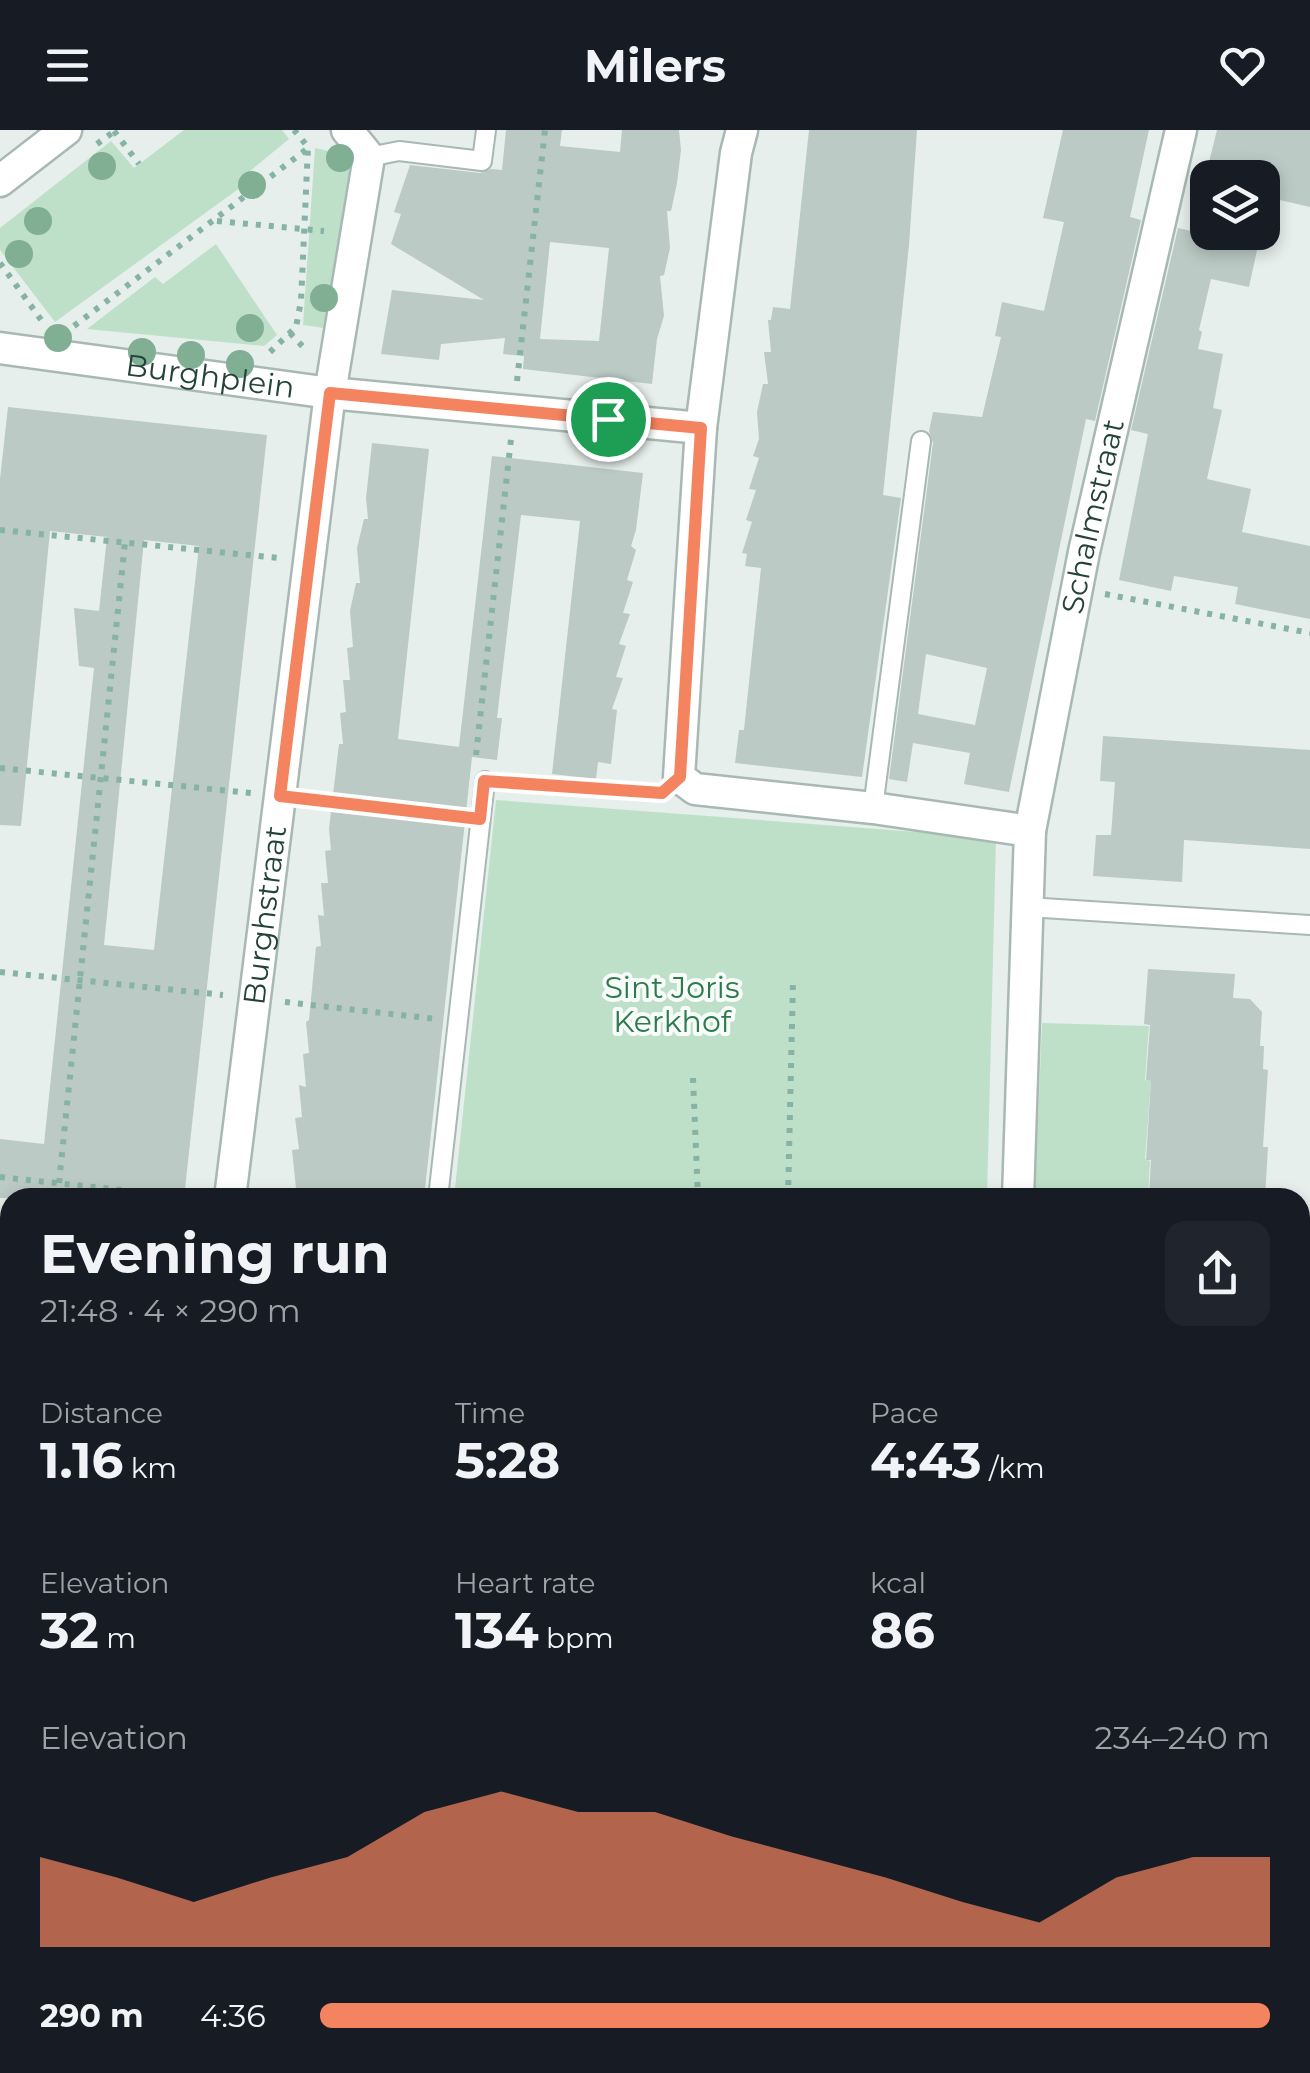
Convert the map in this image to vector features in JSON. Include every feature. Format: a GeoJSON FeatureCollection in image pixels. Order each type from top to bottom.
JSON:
{"type":"FeatureCollection","features":[{"type":"Feature","properties":{"kind":"street"},"geometry":{"type":"LineString","coordinates":[[0,181],[66,130]]}},
{"type":"Feature","properties":{"kind":"street"},"geometry":{"type":"LineString","coordinates":[[347,130],[369,157]]}},
{"type":"Feature","properties":{"kind":"street"},"geometry":{"type":"LineString","coordinates":[[742,130],[701,428],[680,777],[695,789],[873,808],[1030,831]]}},
{"type":"Feature","properties":{"kind":"street","name":"Schalmstraat"},"geometry":{"type":"LineString","coordinates":[[1018,1188],[1030,831],[1078,588],[1180,130]]}},
{"type":"Feature","properties":{"kind":"street","name":"Burghplein"},"geometry":{"type":"LineString","coordinates":[[0,348],[330,393],[369,157]]}},
{"type":"Feature","properties":{"kind":"street"},"geometry":{"type":"LineString","coordinates":[[330,393],[701,428]]}},
{"type":"Feature","properties":{"kind":"street","name":"Burghstraat"},"geometry":{"type":"LineString","coordinates":[[231,1188],[330,393]]}},
{"type":"Feature","properties":{"kind":"lane"},"geometry":{"type":"LineString","coordinates":[[369,157],[398,151],[482,160],[486,130]]}},
{"type":"Feature","properties":{"kind":"lane"},"geometry":{"type":"LineString","coordinates":[[873,808],[921,442]]}},
{"type":"Feature","properties":{"kind":"lane"},"geometry":{"type":"LineString","coordinates":[[439,1188],[484,781]]}},
{"type":"Feature","properties":{"kind":"lane"},"geometry":{"type":"LineString","coordinates":[[1028,906],[1310,925]]}},
{"type":"Feature","properties":{"kind":"path"},"geometry":{"type":"LineString","coordinates":[[290,333],[296,327],[301,301],[308,148],[294,130]]}},
{"type":"Feature","properties":{"kind":"path"},"geometry":{"type":"LineString","coordinates":[[114,132],[139,164]]}},
{"type":"Feature","properties":{"kind":"path"},"geometry":{"type":"LineString","coordinates":[[65,332],[308,148]]}},
{"type":"Feature","properties":{"kind":"path"},"geometry":{"type":"LineString","coordinates":[[216,221],[306,228]]}},
{"type":"Feature","properties":{"kind":"path"},"geometry":{"type":"LineString","coordinates":[[0,530],[309,561]]}},
{"type":"Feature","properties":{"kind":"path"},"geometry":{"type":"LineString","coordinates":[[59,1183],[125,542]]}},
{"type":"Feature","properties":{"kind":"path"},"geometry":{"type":"LineString","coordinates":[[1078,588],[1310,634]]}},
{"type":"Feature","properties":{"kind":"path"},"geometry":{"type":"LineString","coordinates":[[0,768],[480,819]]}},
{"type":"Feature","properties":{"kind":"path"},"geometry":{"type":"LineString","coordinates":[[484,781],[662,793],[680,777]]}},
{"type":"Feature","properties":{"kind":"path"},"geometry":{"type":"LineString","coordinates":[[788,1188],[793,981]]}},
{"type":"Feature","properties":{"kind":"path"},"geometry":{"type":"LineString","coordinates":[[693,1078],[698,1188]]}},
{"type":"Feature","properties":{"kind":"path"},"geometry":{"type":"LineString","coordinates":[[0,1178],[105,1188]]}},
{"type":"Feature","properties":{"kind":"green space"},"geometry":{"type":"Polygon","coordinates":[[[184,130],[282,130],[289,139],[244,176],[248,182],[55,322],[0,250],[0,228],[111,141],[134,168],[184,130]]]}},
{"type":"Feature","properties":{"kind":"green space"},"geometry":{"type":"Polygon","coordinates":[[[315,148],[356,157],[331,329],[303,325],[315,148]]]}},
{"type":"Feature","properties":{"kind":"green space"},"geometry":{"type":"Polygon","coordinates":[[[216,244],[277,335],[264,346],[87,329],[155,277],[163,284],[216,244]]]}},
{"type":"Feature","properties":{"kind":"green space","name":"Sint Joris Kerkhof"},"geometry":{"type":"Polygon","coordinates":[[[496,800],[996,838],[987,1188],[455,1188],[496,800]]]}},
{"type":"Feature","properties":{"kind":"green space"},"geometry":{"type":"Polygon","coordinates":[[[1042,1023],[1149,1026],[1145,1080],[1151,1081],[1145,1159],[1150,1161],[1148,1188],[1035,1188],[1042,1023]]]}},
{"type":"Feature","properties":{"kind":"building"},"geometry":{"type":"Polygon","coordinates":[[[506,130],[562,130],[560,146],[620,152],[622,130],[679,130],[677,183],[671,211],[667,211],[670,248],[664,275],[660,276],[664,316],[652,384],[523,369],[524,356],[503,354],[505,338],[441,344],[439,360],[381,354],[392,290],[484,300],[391,244],[401,214],[394,212],[410,165],[480,173],[502,170],[506,130]],[[550,242],[540,339],[599,341],[609,248],[550,242]]]}},
{"type":"Feature","properties":{"kind":"building"},"geometry":{"type":"Polygon","coordinates":[[[809,130],[917,130],[883,495],[901,498],[862,777],[735,763],[739,730],[744,730],[761,568],[745,566],[747,554],[742,553],[752,522],[746,520],[756,490],[749,489],[759,458],[753,456],[759,439],[757,412],[763,384],[768,384],[764,352],[771,352],[768,320],[773,307],[790,309],[809,130]]]}},
{"type":"Feature","properties":{"kind":"building"},"geometry":{"type":"Polygon","coordinates":[[[1063,130],[1149,130],[1130,217],[1141,220],[1095,421],[1086,419],[1009,792],[964,784],[970,753],[913,743],[907,782],[889,779],[933,443],[929,431],[933,412],[982,417],[1001,337],[995,336],[1002,302],[1044,311],[1064,222],[1043,218],[1063,130]],[[926,654],[918,714],[975,725],[987,668],[926,654]]]}},
{"type":"Feature","properties":{"kind":"building"},"geometry":{"type":"Polygon","coordinates":[[[1217,130],[1310,130],[1310,207],[1280,200],[1280,160],[1210,160],[1217,130]]]}},
{"type":"Feature","properties":{"kind":"building"},"geometry":{"type":"Polygon","coordinates":[[[1178,228],[1190,231],[1190,250],[1257,250],[1249,287],[1211,279],[1199,330],[1202,332],[1198,349],[1223,354],[1213,408],[1222,410],[1207,479],[1251,489],[1242,532],[1310,546],[1310,619],[1235,604],[1238,587],[1174,576],[1171,591],[1119,580],[1148,434],[1131,430],[1178,228]]]}},
{"type":"Feature","properties":{"kind":"building"},"geometry":{"type":"Polygon","coordinates":[[[8,407],[267,435],[185,1188],[0,1188],[0,1139],[44,1144],[94,668],[79,666],[74,608],[99,611],[107,537],[50,531],[21,826],[0,825],[0,479],[8,407]],[[144,540],[104,945],[154,950],[199,546],[144,540]]]}},
{"type":"Feature","properties":{"kind":"building"},"geometry":{"type":"Polygon","coordinates":[[[372,443],[429,449],[398,739],[459,747],[492,456],[643,473],[631,546],[636,550],[627,580],[633,582],[623,613],[630,614],[619,644],[626,646],[616,677],[623,678],[612,709],[617,710],[611,764],[598,762],[596,779],[552,774],[580,521],[521,515],[497,718],[502,718],[497,760],[472,757],[425,1188],[296,1188],[292,1150],[299,1149],[295,1118],[302,1117],[299,1085],[306,1087],[306,1022],[316,947],[321,946],[321,883],[328,883],[325,851],[331,850],[329,829],[339,744],[343,744],[340,713],[346,712],[343,680],[350,680],[350,611],[356,583],[360,583],[357,548],[364,519],[368,519],[366,498],[372,443]]]}},
{"type":"Feature","properties":{"kind":"building"},"geometry":{"type":"Polygon","coordinates":[[[1103,736],[1310,750],[1310,849],[1184,840],[1182,882],[1093,876],[1096,835],[1111,835],[1115,782],[1100,781],[1103,736]]]}},
{"type":"Feature","properties":{"kind":"building"},"geometry":{"type":"Polygon","coordinates":[[[1148,969],[1235,974],[1233,998],[1250,999],[1262,1012],[1260,1046],[1264,1046],[1263,1069],[1268,1070],[1263,1147],[1268,1147],[1266,1188],[1150,1188],[1151,1160],[1146,1160],[1151,1081],[1146,1080],[1150,1025],[1144,1024],[1148,969]]]}},
{"type":"Feature","properties":{"kind":"route"},"geometry":{"type":"LineString","coordinates":[[330,393],[608,419],[701,428],[680,777],[662,793],[484,781],[480,819],[280,796],[330,393]]}}]}
